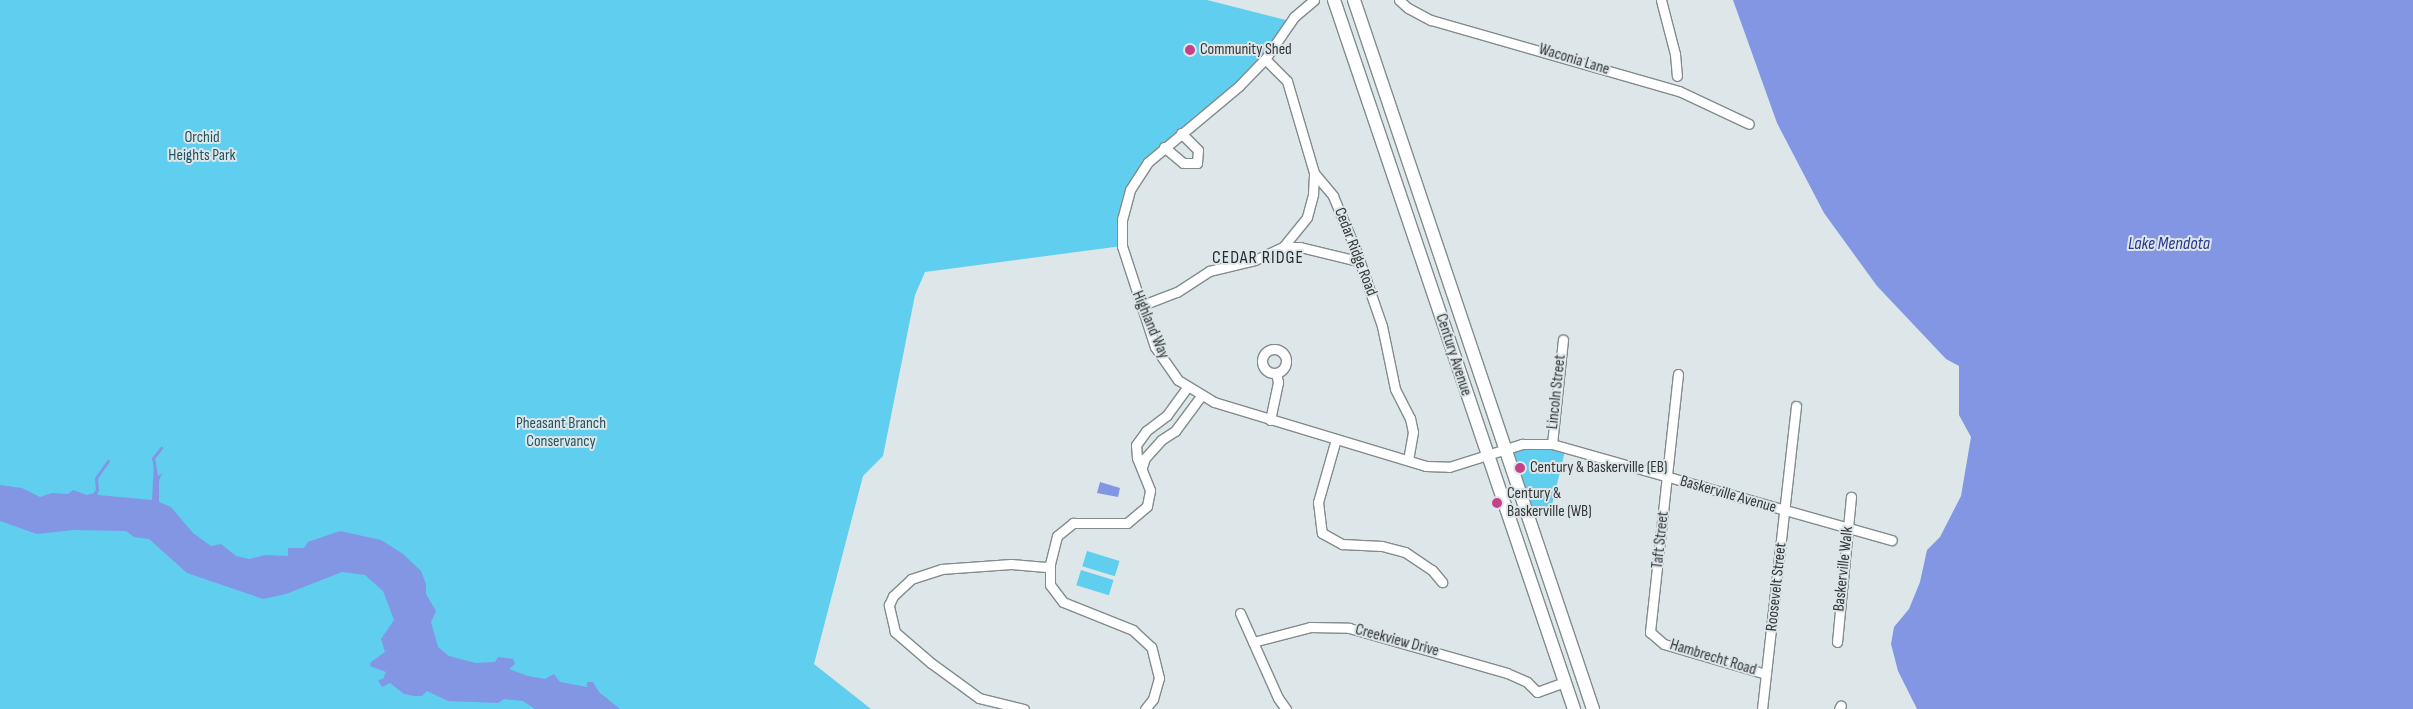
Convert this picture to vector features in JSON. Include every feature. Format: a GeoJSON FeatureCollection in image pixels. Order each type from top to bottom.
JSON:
{"type":"FeatureCollection","features":[{"type":"Feature","properties":{"kind":"main road","name":"Century Avenue"},"geometry":{"type":"LineString","coordinates":[[1334,0],[1486,454],[1574,709]]}},
{"type":"Feature","properties":{"kind":"main road","name":"Century Avenue"},"geometry":{"type":"LineString","coordinates":[[1354,0],[1593,709]]}},
{"type":"Feature","properties":{"kind":"street","name":"Highland Way"},"geometry":{"type":"LineString","coordinates":[[1314,0],[1294,17],[1265,59],[1239,86],[1164,147],[1137,176],[1122,219],[1122,246],[1140,306],[1161,358],[1187,386],[1201,396],[1270,420],[1408,460],[1442,468],[1506,448]]}},
{"type":"Feature","properties":{"kind":"street","name":"Waconia Lane"},"geometry":{"type":"LineString","coordinates":[[1399,0],[1408,8],[1431,20],[1679,91],[1748,124]]}},
{"type":"Feature","properties":{"kind":"street"},"geometry":{"type":"LineString","coordinates":[[1661,0],[1675,54],[1677,76]]}},
{"type":"Feature","properties":{"kind":"street","name":"Cedar Ridge Road"},"geometry":{"type":"LineString","coordinates":[[1265,59],[1287,81],[1314,173],[1333,196],[1382,326],[1395,389],[1410,418],[1413,432],[1408,460]]}},
{"type":"Feature","properties":{"kind":"street"},"geometry":{"type":"LineString","coordinates":[[1164,147],[1183,163],[1197,163],[1198,150],[1181,133]]}},
{"type":"Feature","properties":{"kind":"street"},"geometry":{"type":"LineString","coordinates":[[1284,247],[1307,217],[1313,194],[1314,173]]}},
{"type":"Feature","properties":{"kind":"street"},"geometry":{"type":"LineString","coordinates":[[1140,306],[1177,292],[1208,271],[1255,260],[1284,247],[1300,247],[1358,261]]}},
{"type":"Feature","properties":{"kind":"street","name":"Lincoln Street"},"geometry":{"type":"LineString","coordinates":[[1552,444],[1563,340]]}},
{"type":"Feature","properties":{"kind":"street"},"geometry":{"type":"LineString","coordinates":[[1270,420],[1278,382],[1276,373]]}},
{"type":"Feature","properties":{"kind":"street","name":"Taft Street"},"geometry":{"type":"LineString","coordinates":[[1660,642],[1652,636],[1650,629],[1678,374]]}},
{"type":"Feature","properties":{"kind":"street"},"geometry":{"type":"LineString","coordinates":[[1145,709],[1153,699],[1159,678],[1151,647],[1133,630],[1062,602],[1050,586],[1050,567],[1057,536],[1073,523],[1127,524],[1137,517],[1146,506],[1150,490],[1136,453],[1136,445],[1146,431],[1167,415],[1187,386]]}},
{"type":"Feature","properties":{"kind":"street"},"geometry":{"type":"LineString","coordinates":[[1142,467],[1145,458],[1161,440],[1175,431],[1201,396]]}},
{"type":"Feature","properties":{"kind":"street","name":"Roosevelt Street"},"geometry":{"type":"LineString","coordinates":[[1762,709],[1796,406]]}},
{"type":"Feature","properties":{"kind":"street"},"geometry":{"type":"LineString","coordinates":[[1336,439],[1318,502],[1322,533],[1342,544],[1382,546],[1405,552],[1432,570],[1442,582]]}},
{"type":"Feature","properties":{"kind":"street","name":"Baskerville Avenue"},"geometry":{"type":"LineString","coordinates":[[1506,448],[1532,443],[1552,444],[1892,540]]}},
{"type":"Feature","properties":{"kind":"street","name":"Baskerville Walk"},"geometry":{"type":"LineString","coordinates":[[1837,642],[1851,497]]}},
{"type":"Feature","properties":{"kind":"street"},"geometry":{"type":"LineString","coordinates":[[1024,709],[979,698],[931,663],[895,632],[889,605],[893,596],[911,579],[941,568],[1011,564],[1050,567]]}},
{"type":"Feature","properties":{"kind":"street"},"geometry":{"type":"LineString","coordinates":[[1240,613],[1266,671],[1286,709]]}},
{"type":"Feature","properties":{"kind":"street","name":"Creekview Drive"},"geometry":{"type":"LineString","coordinates":[[1253,642],[1310,627],[1349,628],[1503,672],[1526,682],[1537,692],[1564,682]]}},
{"type":"Feature","properties":{"kind":"street","name":"Hambrecht Road"},"geometry":{"type":"LineString","coordinates":[[1660,642],[1766,674]]}},
{"type":"Feature","properties":{"kind":"green space","name":"Pheasant Branch Conservancy"},"geometry":{"type":"Polygon","coordinates":[[[0,0],[1207,0],[1290,21],[1265,59],[1158,152],[1130,190],[1122,246],[925,272],[915,295],[883,456],[863,476],[814,664],[871,709],[0,709],[0,0]]]}},
{"type":"Feature","properties":{"kind":"green space"},"geometry":{"type":"Polygon","coordinates":[[[1566,447],[1551,509],[1530,520],[1506,448],[1566,447]]]}},
{"type":"Feature","properties":{"kind":"green space"},"geometry":{"type":"Polygon","coordinates":[[[1087,551],[1120,561],[1115,576],[1082,566],[1087,551]]]}},
{"type":"Feature","properties":{"kind":"green space"},"geometry":{"type":"Polygon","coordinates":[[[1081,570],[1114,580],[1109,595],[1076,585],[1081,570]]]}},
{"type":"Feature","properties":{"kind":"water","name":"Lake Mendota"},"geometry":{"type":"Polygon","coordinates":[[[1733,0],[2413,0],[2413,709],[1917,709],[1898,671],[1891,644],[1894,627],[1909,609],[1920,582],[1927,550],[1940,537],[1961,496],[1971,437],[1959,415],[1959,366],[1946,359],[1877,286],[1824,213],[1777,123],[1733,0]]]}},
{"type":"Feature","properties":{"kind":"water"},"geometry":{"type":"Polygon","coordinates":[[[154,462],[156,478],[162,473],[159,481],[159,502],[171,507],[193,533],[211,546],[221,544],[236,556],[249,559],[265,555],[288,556],[288,548],[304,548],[308,542],[340,531],[381,540],[403,554],[421,571],[426,584],[426,594],[436,611],[431,622],[438,647],[449,656],[476,663],[495,662],[498,657],[513,659],[515,664],[509,669],[528,676],[545,679],[554,674],[560,682],[587,687],[587,682],[593,682],[599,692],[620,709],[535,709],[523,701],[504,699],[498,703],[448,701],[427,691],[422,696],[404,694],[390,683],[382,687],[378,680],[383,679],[386,672],[370,666],[371,662],[385,652],[381,639],[394,620],[383,591],[365,575],[342,572],[286,594],[263,599],[187,573],[149,539],[134,537],[126,531],[73,530],[37,534],[0,521],[0,485],[22,488],[40,497],[52,493],[68,494],[73,490],[87,495],[94,493],[97,487],[98,495],[152,500],[154,462]]]}},
{"type":"Feature","properties":{"kind":"water"},"geometry":{"type":"Polygon","coordinates":[[[1100,482],[1120,488],[1118,497],[1097,493],[1100,482]]]}},
{"type":"Feature","properties":{"kind":"waterway"},"geometry":{"type":"LineString","coordinates":[[157,480],[153,458],[161,448]]}},
{"type":"Feature","properties":{"kind":"waterway"},"geometry":{"type":"LineString","coordinates":[[97,490],[96,478],[108,461]]}},
{"type":"Feature","properties":{"kind":"place","name":"Community Shed"},"geometry":{"type":"Point","coordinates":[1190,50]}},
{"type":"Feature","properties":{"kind":"place","name":"Century & Baskerville (EB)"},"geometry":{"type":"Point","coordinates":[1520,468]}},
{"type":"Feature","properties":{"kind":"place","name":"Century & Baskerville (WB)"},"geometry":{"type":"Point","coordinates":[1497,503]}},
{"type":"Feature","properties":{"kind":"district","name":"CEDAR RIDGE"},"geometry":{"type":"Point","coordinates":[1258,258]}},
{"type":"Feature","properties":{"kind":"park label","name":"Orchid Heights Park"},"geometry":{"type":"Point","coordinates":[202,147]}}]}
